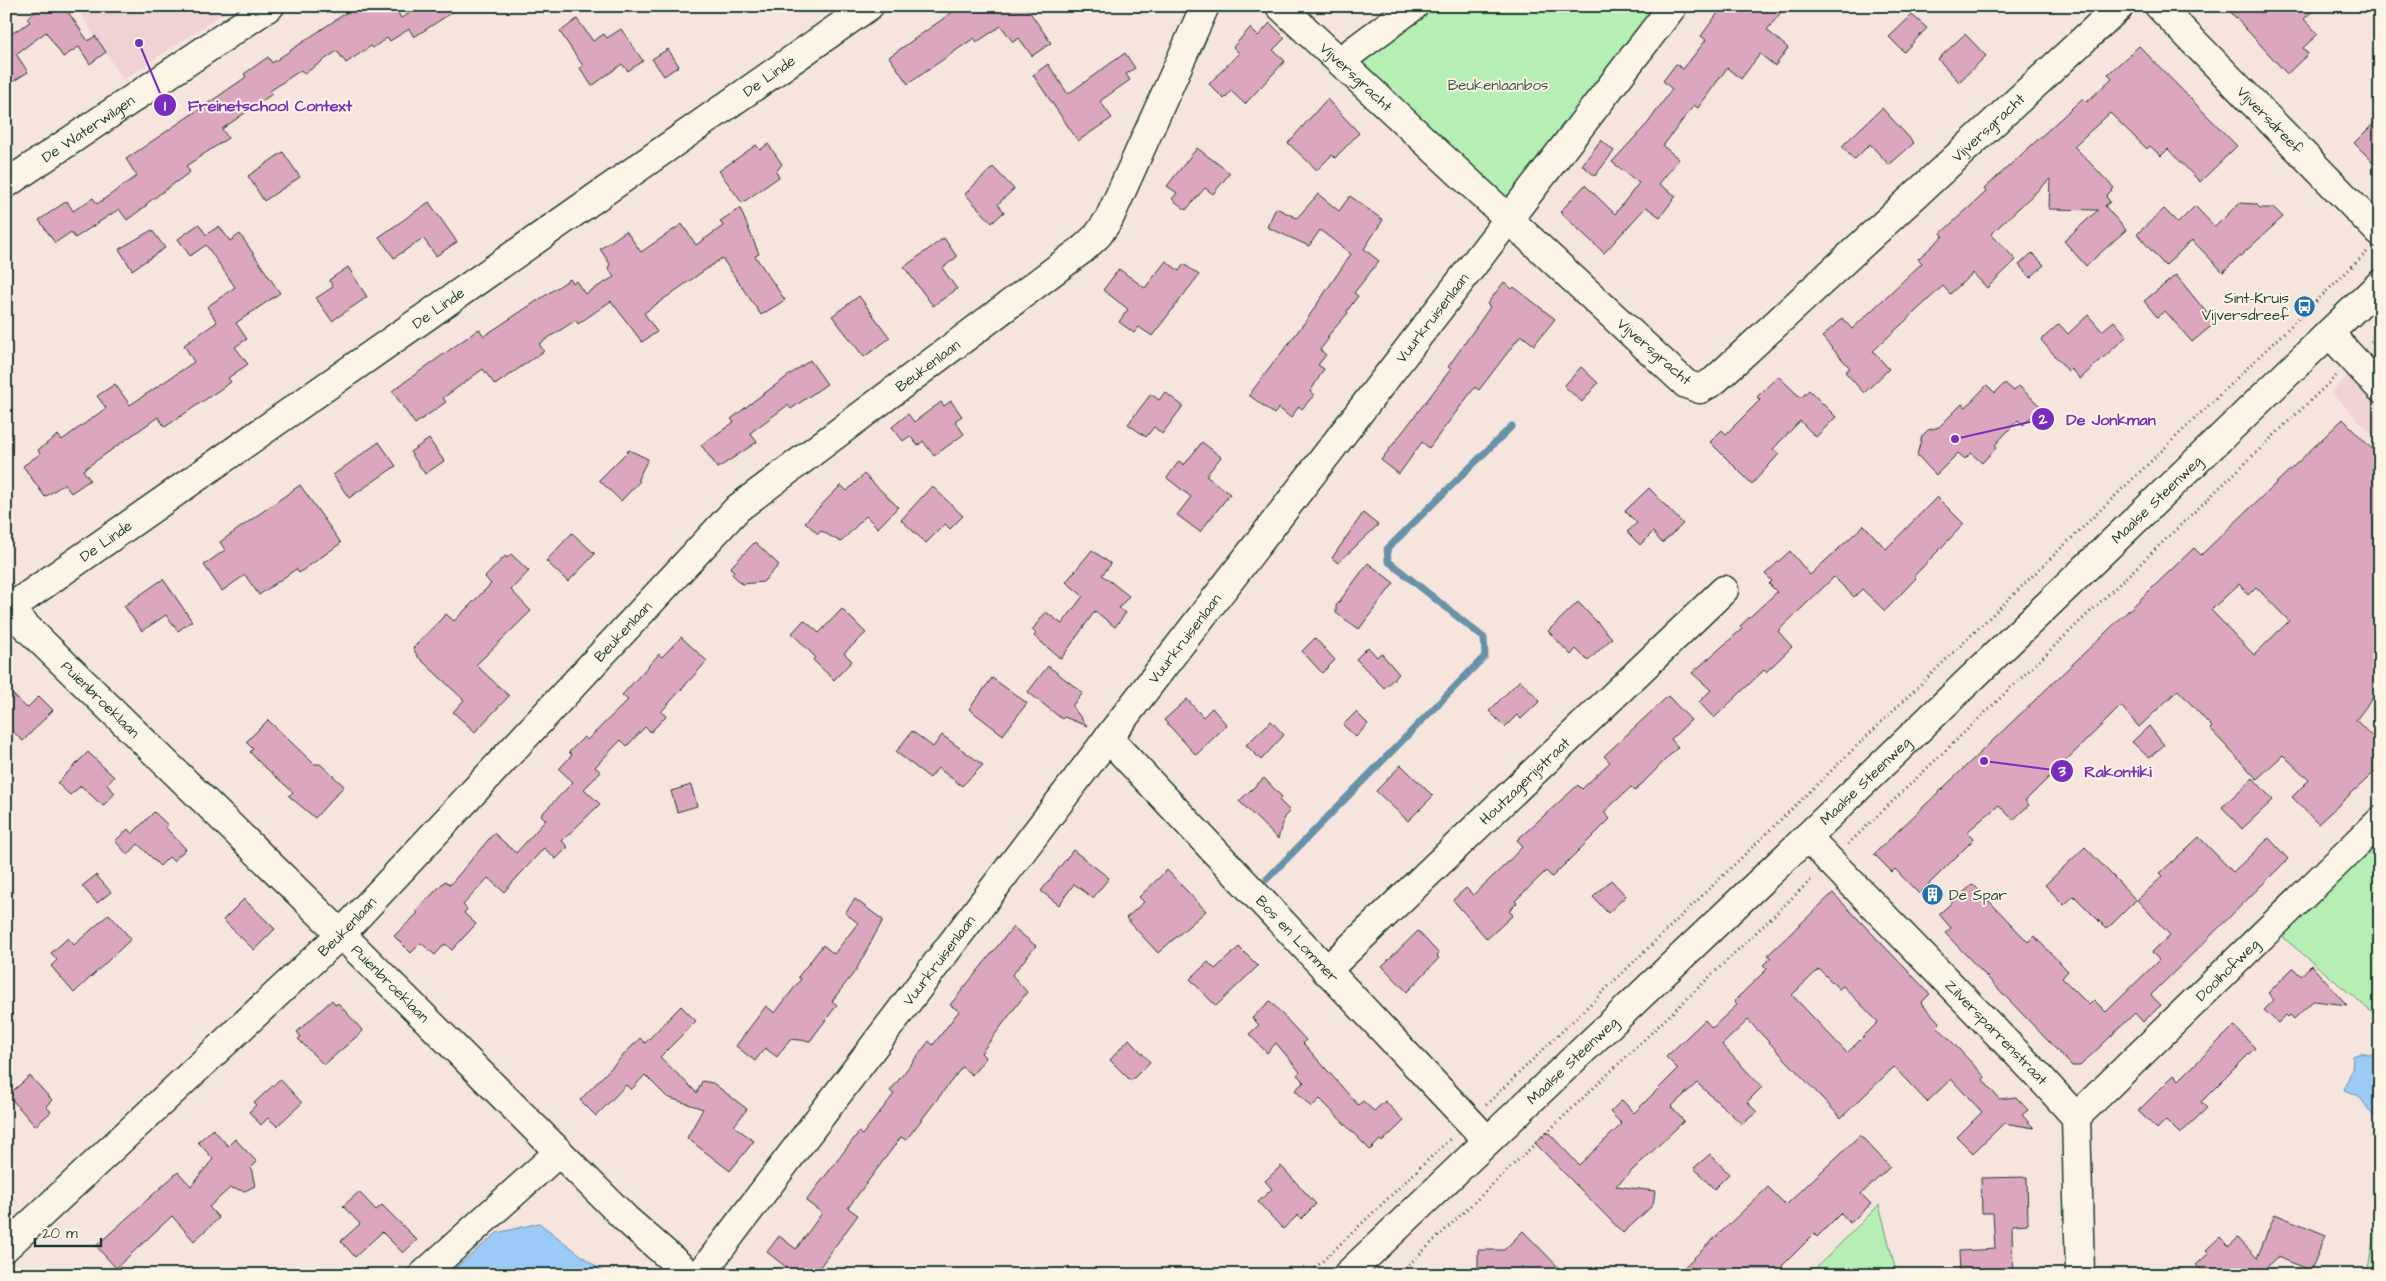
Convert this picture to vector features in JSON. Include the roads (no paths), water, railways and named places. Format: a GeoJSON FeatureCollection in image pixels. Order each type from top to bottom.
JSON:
{"type":"FeatureCollection","features":[{"type":"Feature","properties":{"kind":"street","name":"De Waterwilgen"},"geometry":{"type":"LineString","coordinates":[[6,184],[270,6]]}},
{"type":"Feature","properties":{"kind":"street","name":"De Linde"},"geometry":{"type":"LineString","coordinates":[[7,609],[869,6]]}},
{"type":"Feature","properties":{"kind":"street","name":"Beukenlaan"},"geometry":{"type":"LineString","coordinates":[[6,1247],[341,934],[738,508],[1083,250],[1098,235],[1119,198],[1205,6]]}},
{"type":"Feature","properties":{"kind":"street","name":"Vijversgracht"},"geometry":{"type":"LineString","coordinates":[[1280,6],[1686,384],[1700,389],[1714,381],[2120,6]]}},
{"type":"Feature","properties":{"kind":"street"},"geometry":{"type":"LineString","coordinates":[[1340,61],[1414,6]]}},
{"type":"Feature","properties":{"kind":"street","name":"Vuurkruisenlaan"},"geometry":{"type":"LineString","coordinates":[[700,1275],[1108,738],[1673,6]]}},
{"type":"Feature","properties":{"kind":"street","name":"Vijversdreef"},"geometry":{"type":"LineString","coordinates":[[2159,6],[2376,239]]}},
{"type":"Feature","properties":{"kind":"street","name":"Maalse Steenweg"},"geometry":{"type":"LineString","coordinates":[[1347,1275],[1807,837],[2380,284]]}},
{"type":"Feature","properties":{"kind":"street"},"geometry":{"type":"LineString","coordinates":[[2329,333],[2380,388]]}},
{"type":"Feature","properties":{"kind":"street","name":"Houtzagerijstraat"},"geometry":{"type":"LineString","coordinates":[[1326,971],[1724,590]]}},
{"type":"Feature","properties":{"kind":"street","name":"Puienbroeklaan"},"geometry":{"type":"LineString","coordinates":[[7,609],[341,934],[626,1219],[690,1275]]}},
{"type":"Feature","properties":{"kind":"street","name":"Bos en Lommer"},"geometry":{"type":"LineString","coordinates":[[1108,738],[1326,971],[1488,1140]]}},
{"type":"Feature","properties":{"kind":"street","name":"Doolhofweg"},"geometry":{"type":"LineString","coordinates":[[2076,1117],[2380,821]]}},
{"type":"Feature","properties":{"kind":"street","name":"Zilversparrenstraat"},"geometry":{"type":"LineString","coordinates":[[1807,837],[2037,1074],[2076,1117]]}},
{"type":"Feature","properties":{"kind":"street"},"geometry":{"type":"LineString","coordinates":[[2076,1117],[2080,1275]]}},
{"type":"Feature","properties":{"kind":"street"},"geometry":{"type":"LineString","coordinates":[[423,1275],[559,1152]]}},
{"type":"Feature","properties":{"kind":"water"},"geometry":{"type":"Polygon","coordinates":[[[2361,1053],[2369,1055],[2380,1053],[2380,1111],[2374,1117],[2359,1096],[2344,1090],[2352,1069],[2353,1056],[2361,1053]]]}},
{"type":"Feature","properties":{"kind":"water"},"geometry":{"type":"Polygon","coordinates":[[[539,1223],[607,1275],[447,1275],[497,1233],[539,1223]]]}},
{"type":"Feature","properties":{"kind":"waterway"},"geometry":{"type":"LineString","coordinates":[[1267,879],[1485,656],[1484,638],[1388,561],[1387,549],[1512,426]]}},
{"type":"Feature","properties":{"kind":"place","name":"Freinetschool Context"},"geometry":{"type":"Point","coordinates":[139,43]}},
{"type":"Feature","properties":{"kind":"place","name":"Sint-Kruis Vijversdreef"},"geometry":{"type":"Point","coordinates":[2305,307]}},
{"type":"Feature","properties":{"kind":"place","name":"De Jonkman"},"geometry":{"type":"Point","coordinates":[1955,439]}},
{"type":"Feature","properties":{"kind":"place","name":"Rakontiki"},"geometry":{"type":"Point","coordinates":[1984,761]}},
{"type":"Feature","properties":{"kind":"place","name":"De Spar"},"geometry":{"type":"Point","coordinates":[1933,895]}},
{"type":"Feature","properties":{"kind":"park label","name":"Beukenlaanbos"},"geometry":{"type":"Point","coordinates":[1498,85]}}]}
